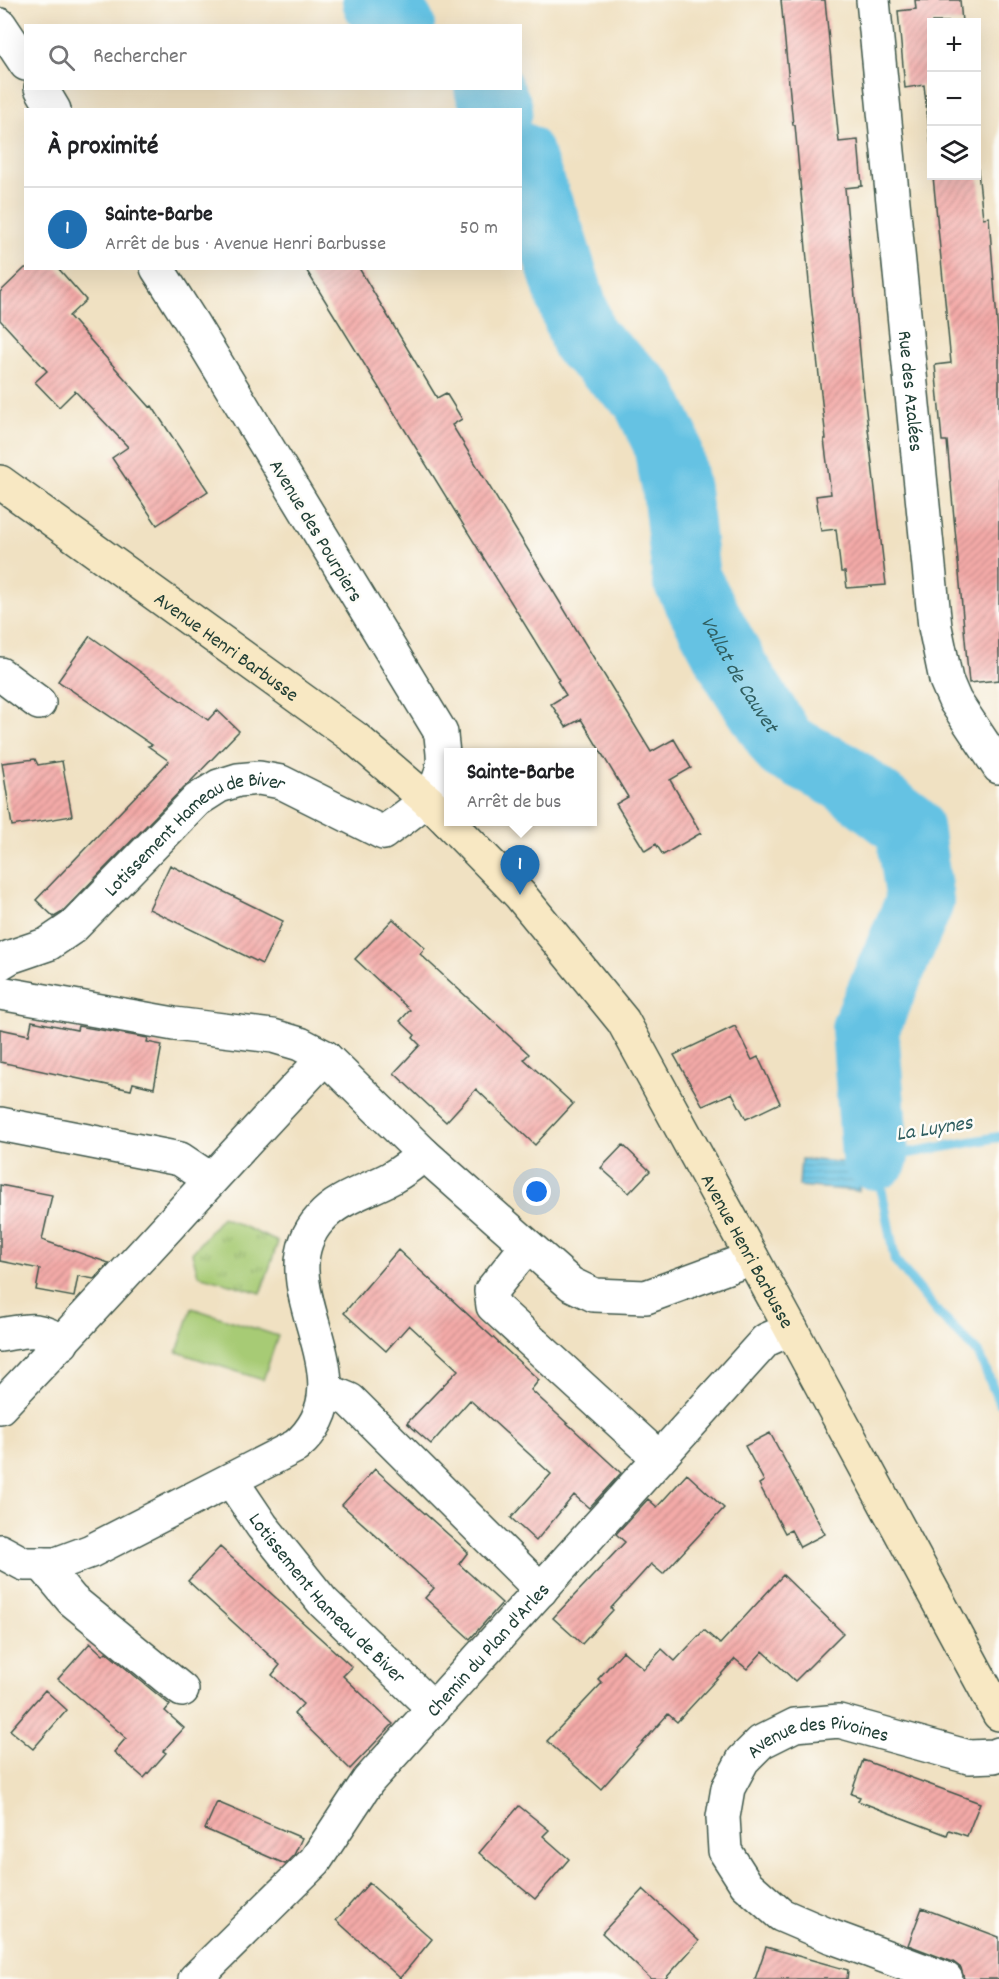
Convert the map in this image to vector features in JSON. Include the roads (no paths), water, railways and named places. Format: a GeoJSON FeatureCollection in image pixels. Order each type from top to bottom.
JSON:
{"type":"FeatureCollection","features":[{"type":"Feature","properties":{"kind":"main road","name":"Avenue Henri Barbusse"},"geometry":{"type":"LineString","coordinates":[[0,482],[355,738],[441,814]]}},
{"type":"Feature","properties":{"kind":"main road","name":"Avenue Henri Barbusse"},"geometry":{"type":"LineString","coordinates":[[453,826],[520,895],[622,1021],[999,1714]]}},
{"type":"Feature","properties":{"kind":"street","name":"Rue des Azalées"},"geometry":{"type":"LineString","coordinates":[[873,0],[940,660],[955,701],[999,767]]}},
{"type":"Feature","properties":{"kind":"street"},"geometry":{"type":"LineString","coordinates":[[0,25],[24,61]]}},
{"type":"Feature","properties":{"kind":"street"},"geometry":{"type":"LineString","coordinates":[[42,90],[53,108]]}},
{"type":"Feature","properties":{"kind":"street","name":"Avenue des Pourpiers"},"geometry":{"type":"LineString","coordinates":[[158,270],[441,733],[443,763],[437,785],[441,814]]}},
{"type":"Feature","properties":{"kind":"street"},"geometry":{"type":"LineString","coordinates":[[0,674],[39,703]]}},
{"type":"Feature","properties":{"kind":"street","name":"Lotissement Hameau de Biver"},"geometry":{"type":"LineString","coordinates":[[0,963],[10,957],[48,944],[73,927],[197,800],[219,786],[238,780],[260,778],[281,782],[383,833],[441,814]]}},
{"type":"Feature","properties":{"kind":"street"},"geometry":{"type":"LineString","coordinates":[[0,993],[174,1024],[273,1036],[300,1044],[325,1057],[424,1154],[526,1246],[571,1284],[594,1295],[646,1297],[752,1258]]}},
{"type":"Feature","properties":{"kind":"street"},"geometry":{"type":"LineString","coordinates":[[0,1407],[325,1057]]}},
{"type":"Feature","properties":{"kind":"street"},"geometry":{"type":"LineString","coordinates":[[0,1124],[180,1159],[210,1179]]}},
{"type":"Feature","properties":{"kind":"street"},"geometry":{"type":"LineString","coordinates":[[0,1551],[24,1564],[56,1564],[92,1551],[296,1446],[309,1435],[318,1420],[325,1392],[322,1361],[315,1327],[303,1292],[300,1268],[306,1240],[319,1220],[340,1202],[391,1178],[424,1154]]}},
{"type":"Feature","properties":{"kind":"street"},"geometry":{"type":"LineString","coordinates":[[526,1246],[491,1291],[493,1306],[659,1458]]}},
{"type":"Feature","properties":{"kind":"street","name":"Chemin du Plan d'Arles"},"geometry":{"type":"LineString","coordinates":[[195,1979],[315,1861],[368,1780],[766,1340],[791,1329]]}},
{"type":"Feature","properties":{"kind":"street"},"geometry":{"type":"LineString","coordinates":[[0,1335],[39,1330],[62,1342]]}},
{"type":"Feature","properties":{"kind":"street"},"geometry":{"type":"LineString","coordinates":[[325,1392],[350,1400],[541,1590]]}},
{"type":"Feature","properties":{"kind":"street","name":"Lotissement Hameau de Biver"},"geometry":{"type":"LineString","coordinates":[[231,1480],[262,1526],[323,1602],[433,1708]]}},
{"type":"Feature","properties":{"kind":"street"},"geometry":{"type":"LineString","coordinates":[[42,1564],[72,1600],[182,1690]]}},
{"type":"Feature","properties":{"kind":"street","name":"Avenue des Pivoines"},"geometry":{"type":"LineString","coordinates":[[946,1979],[830,1936],[781,1915],[746,1884],[725,1851],[723,1816],[728,1788],[743,1760],[762,1742],[795,1725],[839,1721],[969,1757],[999,1754]]}},
{"type":"Feature","properties":{"kind":"water"},"geometry":{"type":"Polygon","coordinates":[[[801,1159],[862,1164],[859,1191],[799,1186],[801,1159]]]}},
{"type":"Feature","properties":{"kind":"waterway","name":"Vallat de Cauvet"},"geometry":{"type":"LineString","coordinates":[[376,0],[379,6],[399,24]]}},
{"type":"Feature","properties":{"kind":"waterway","name":"Vallat de Cauvet"},"geometry":{"type":"LineString","coordinates":[[489,90],[498,108]]}},
{"type":"Feature","properties":{"kind":"waterway","name":"Vallat de Cauvet"},"geometry":{"type":"LineString","coordinates":[[522,161],[551,236],[584,340],[644,395],[666,441],[676,490],[686,578],[737,673],[785,747],[843,777],[909,827],[920,901],[865,1029],[875,1156]]}},
{"type":"Feature","properties":{"kind":"waterway","name":"La Luynes"},"geometry":{"type":"LineString","coordinates":[[999,1137],[903,1154],[875,1156],[895,1260],[938,1313],[979,1354],[999,1402]]}},
{"type":"Feature","properties":{"kind":"place","name":"Sainte-Barbe"},"geometry":{"type":"Point","coordinates":[520,895]}}]}
